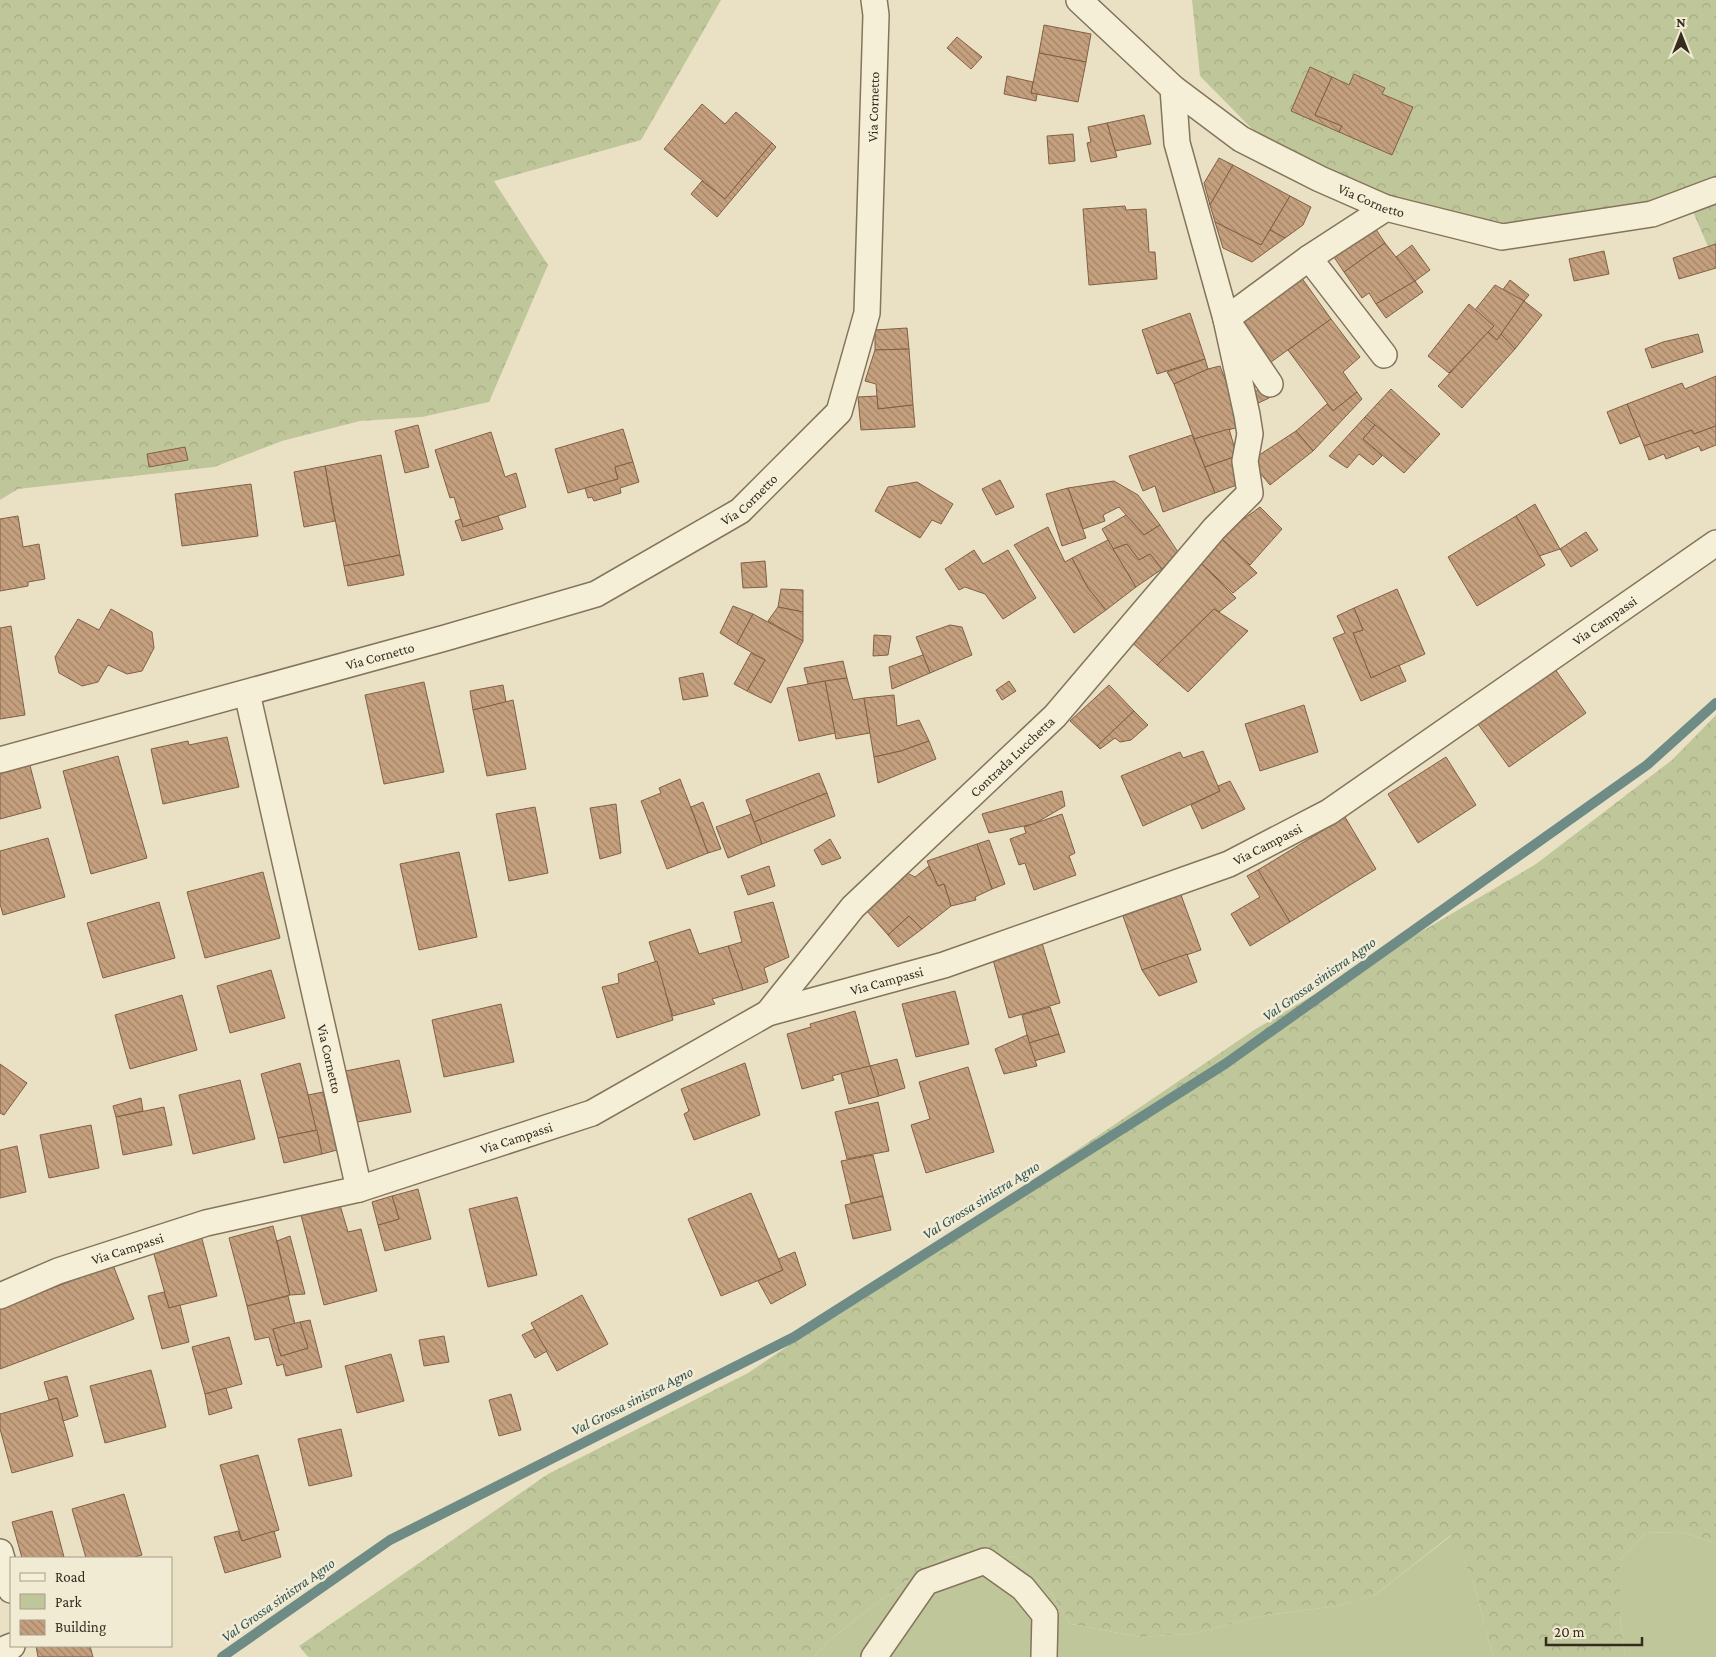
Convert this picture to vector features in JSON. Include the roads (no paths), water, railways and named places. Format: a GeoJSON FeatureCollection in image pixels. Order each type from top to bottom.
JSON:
{"type":"FeatureCollection","features":[{"type":"Feature","properties":{"kind":"street","name":"Via Cornetto"},"geometry":{"type":"LineString","coordinates":[[0,760],[247,694],[596,594],[740,511],[839,412],[868,313],[876,15],[874,0]]}},
{"type":"Feature","properties":{"kind":"street","name":"Via Cornetto"},"geometry":{"type":"LineString","coordinates":[[1079,0],[1173,88],[1241,139],[1320,180],[1386,208],[1502,237],[1652,214],[1716,190]]}},
{"type":"Feature","properties":{"kind":"street"},"geometry":{"type":"LineString","coordinates":[[1173,88],[1177,143],[1226,319],[1270,384]]}},
{"type":"Feature","properties":{"kind":"street"},"geometry":{"type":"LineString","coordinates":[[1226,319],[1309,258],[1386,208]]}},
{"type":"Feature","properties":{"kind":"street"},"geometry":{"type":"LineString","coordinates":[[1309,258],[1384,355]]}},
{"type":"Feature","properties":{"kind":"street","name":"Contrada Lucchetta"},"geometry":{"type":"LineString","coordinates":[[768,1014],[853,907],[1055,716],[1214,529],[1250,492],[1245,461],[1250,434],[1226,319]]}},
{"type":"Feature","properties":{"kind":"street","name":"Via Campassi"},"geometry":{"type":"LineString","coordinates":[[0,1296],[58,1271],[206,1223],[359,1189],[592,1113],[768,1014],[944,965],[1229,864],[1329,812],[1716,543]]}},
{"type":"Feature","properties":{"kind":"street","name":"Via Cornetto"},"geometry":{"type":"LineString","coordinates":[[247,694],[359,1189]]}},
{"type":"Feature","properties":{"kind":"street"},"geometry":{"type":"LineString","coordinates":[[0,1552],[10,1587]]}},
{"type":"Feature","properties":{"kind":"street"},"geometry":{"type":"LineString","coordinates":[[874,1657],[926,1582],[985,1562],[1022,1588],[1044,1615],[1044,1657]]}},
{"type":"Feature","properties":{"kind":"waterway","name":"Val Grossa sinistra Agno"},"geometry":{"type":"LineString","coordinates":[[222,1657],[390,1540],[794,1337],[1225,1064],[1647,765],[1716,703]]}}]}
